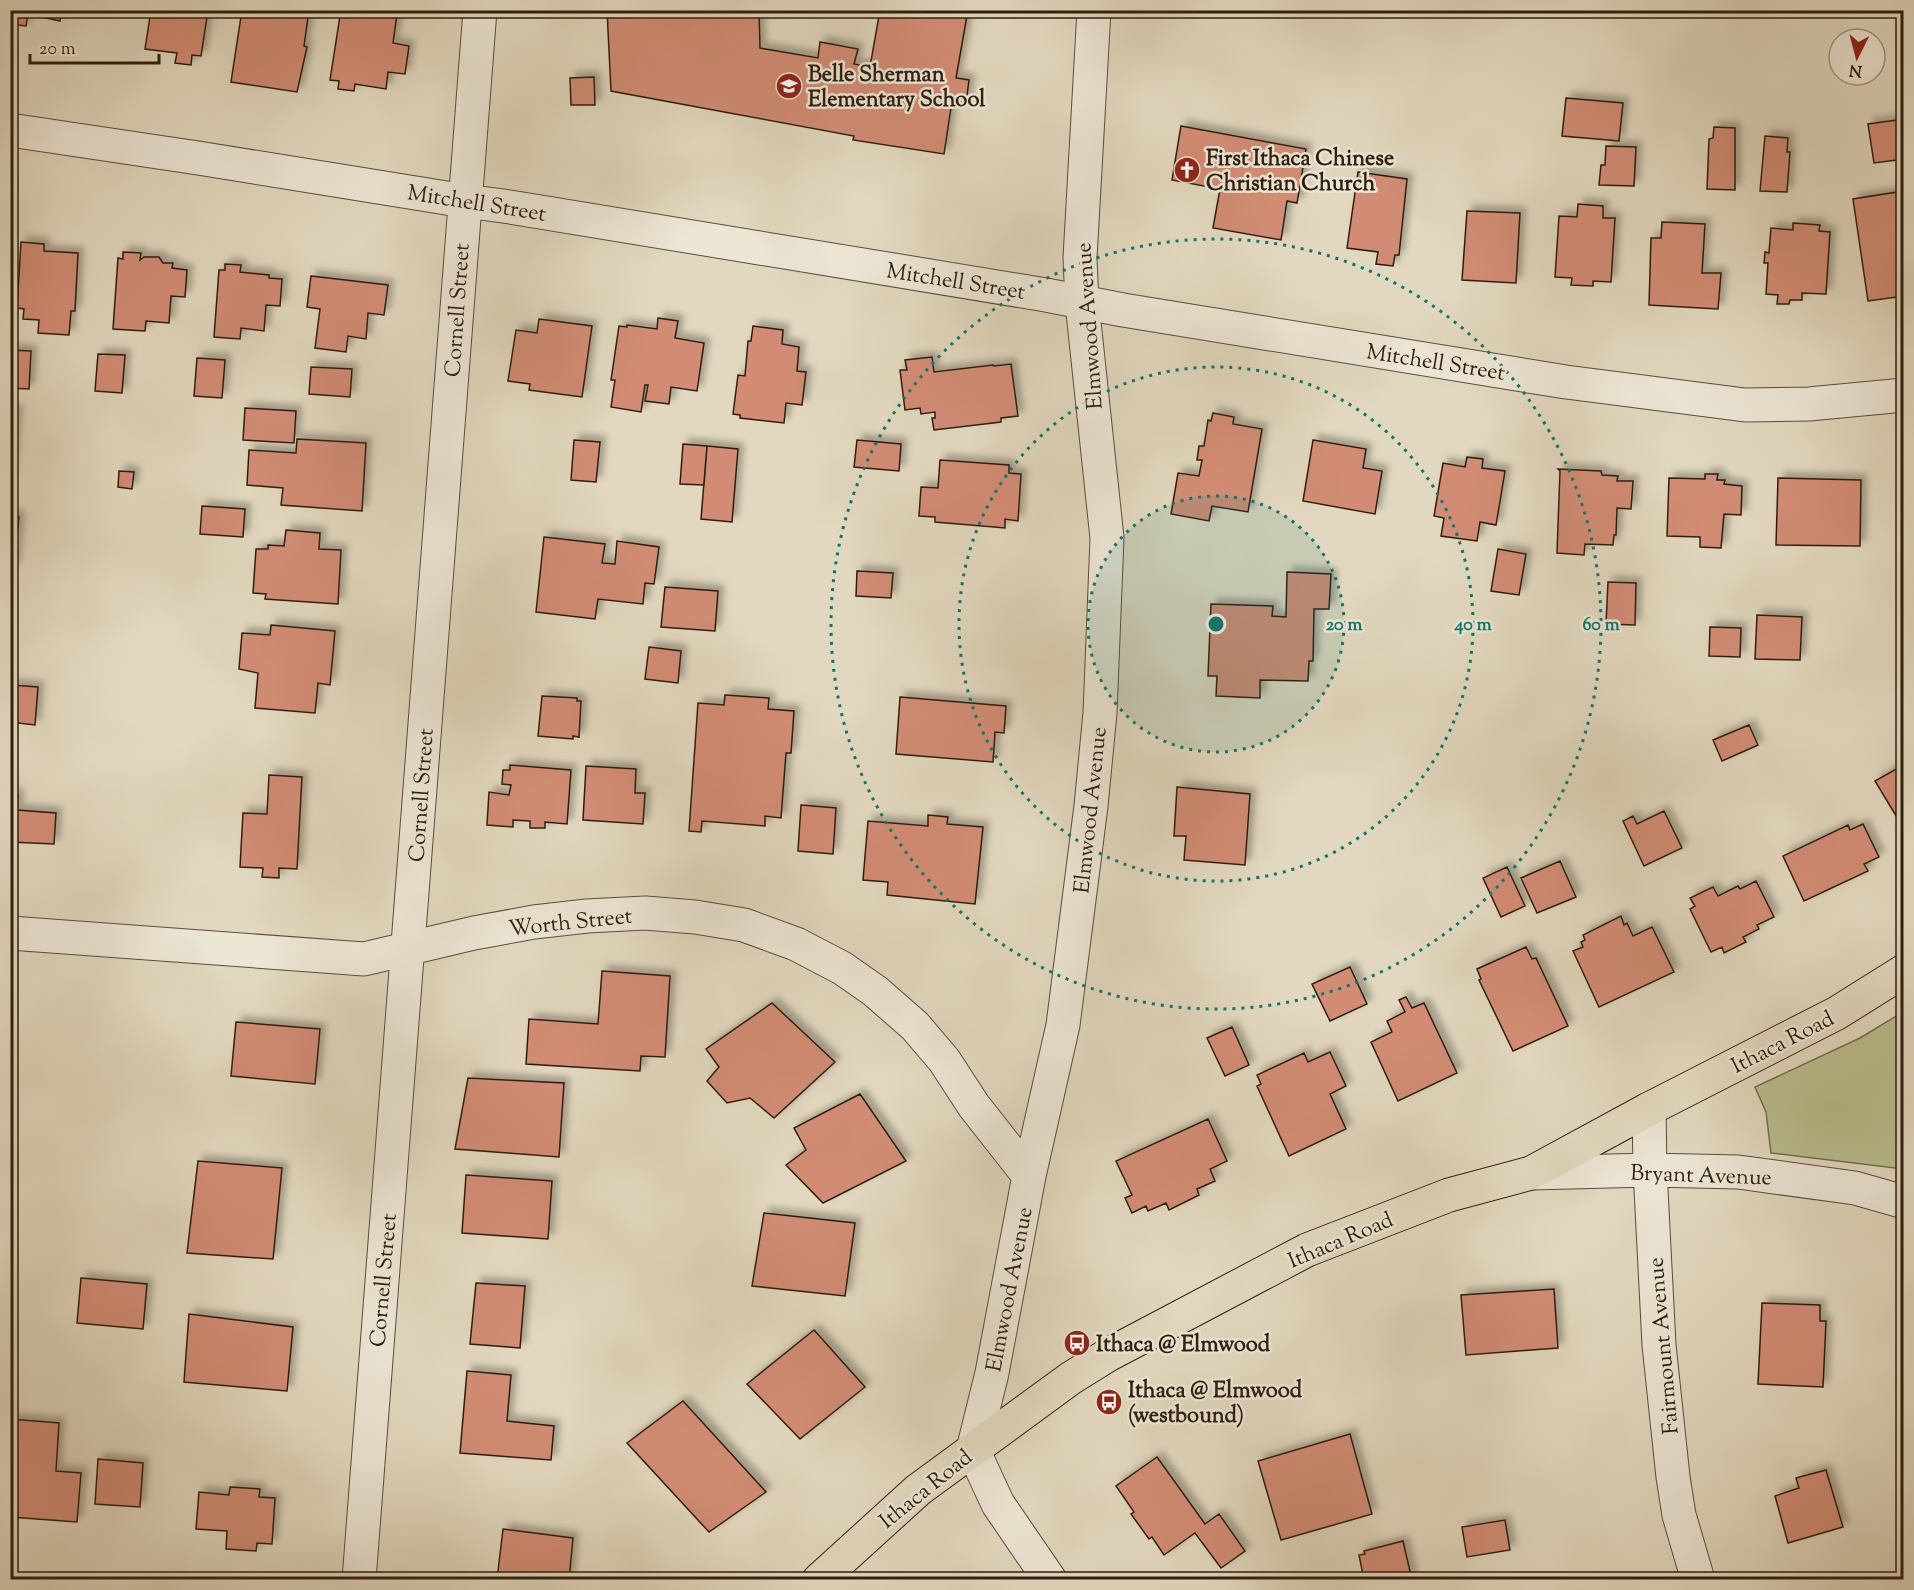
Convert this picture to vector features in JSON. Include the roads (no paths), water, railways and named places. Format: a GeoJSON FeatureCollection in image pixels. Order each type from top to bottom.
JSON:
{"type":"FeatureCollection","features":[{"type":"Feature","properties":{"kind":"main road","name":"Ithaca Road"},"geometry":{"type":"LineString","coordinates":[[819,1580],[918,1490],[1071,1378],[1108,1355],[1307,1250],[1449,1195],[1532,1173],[1649,1109],[1837,1013],[1904,971]]}},
{"type":"Feature","properties":{"kind":"street","name":"Cornell Street"},"geometry":{"type":"LineString","coordinates":[[359,1580],[480,10]]}},
{"type":"Feature","properties":{"kind":"street","name":"Elmwood Avenue"},"geometry":{"type":"LineString","coordinates":[[973,1450],[992,1374],[1029,1176],[1063,1025],[1100,713],[1107,538],[1082,303],[1080,258],[1094,10]]}},
{"type":"Feature","properties":{"kind":"street","name":"Mitchell Street"},"geometry":{"type":"LineString","coordinates":[[10,130],[522,209],[1566,382],[1745,405],[1809,404],[1904,395]]}},
{"type":"Feature","properties":{"kind":"street","name":"Worth Street"},"geometry":{"type":"LineString","coordinates":[[10,933],[364,959],[474,933],[534,922],[599,915],[645,913],[695,916],[744,925],[796,944],[842,968],[875,991],[915,1026],[944,1060],[974,1106],[1029,1176]]}},
{"type":"Feature","properties":{"kind":"street","name":"Fairmount Avenue"},"geometry":{"type":"LineString","coordinates":[[1649,1109],[1659,1346],[1679,1515],[1698,1580]]}},
{"type":"Feature","properties":{"kind":"street","name":"Bryant Avenue"},"geometry":{"type":"LineString","coordinates":[[1532,1173],[1650,1170],[1738,1172],[1855,1188],[1904,1202]]}},
{"type":"Feature","properties":{"kind":"street"},"geometry":{"type":"LineString","coordinates":[[973,1450],[998,1504],[1050,1580]]}},
{"type":"Feature","properties":{"kind":"place","name":"Belle Sherman Elementary School"},"geometry":{"type":"Point","coordinates":[789,86]}},
{"type":"Feature","properties":{"kind":"place","name":"First Ithaca Chinese Christian Church"},"geometry":{"type":"Point","coordinates":[1187,170]}},
{"type":"Feature","properties":{"kind":"place","name":"Ithaca @ Elmwood"},"geometry":{"type":"Point","coordinates":[1077,1343]}},
{"type":"Feature","properties":{"kind":"place","name":"Ithaca @ Elmwood (westbound)"},"geometry":{"type":"Point","coordinates":[1109,1402]}}]}
